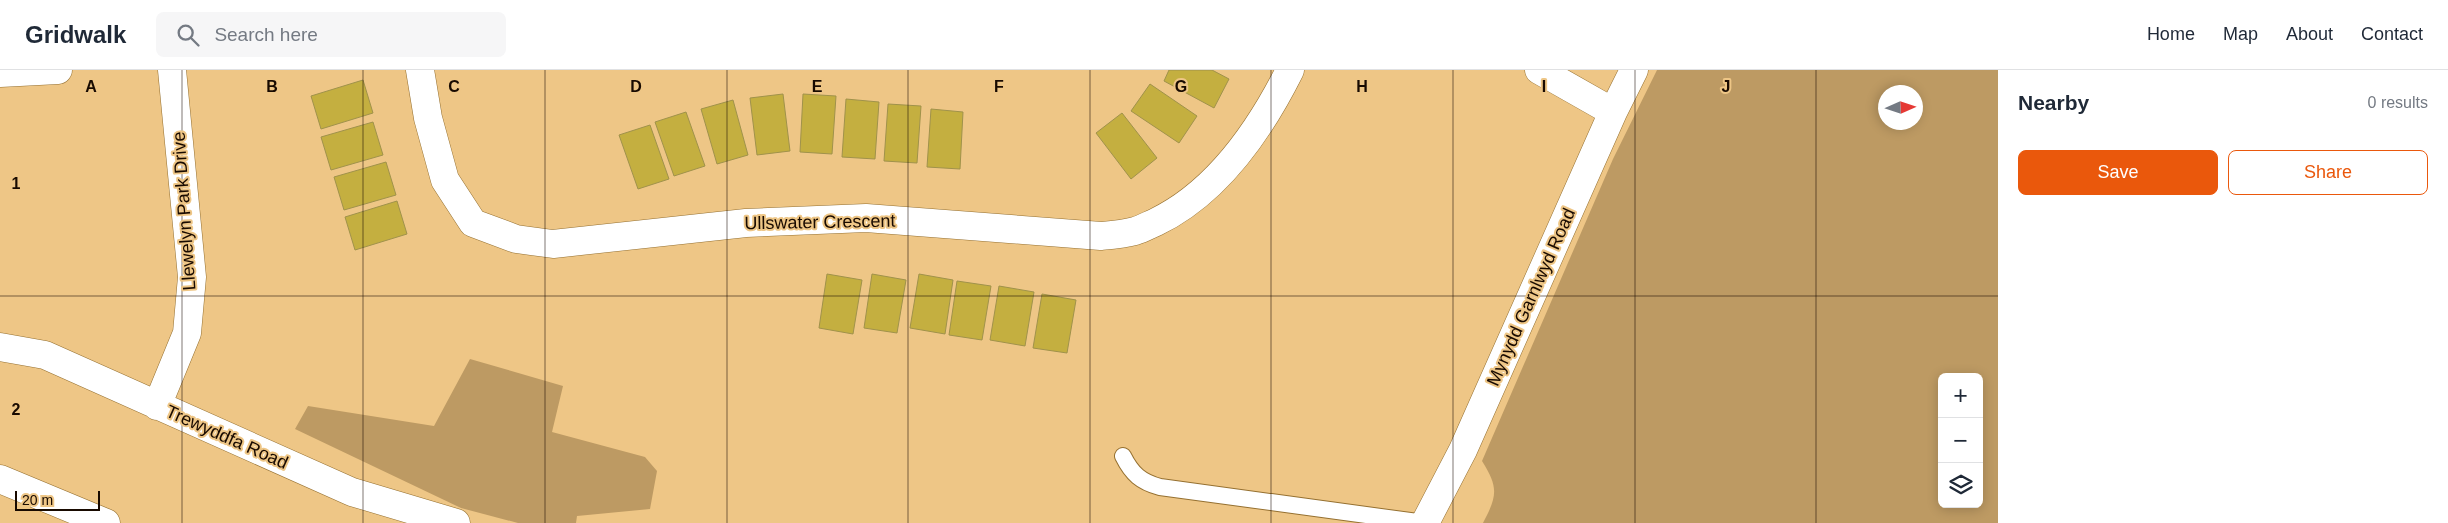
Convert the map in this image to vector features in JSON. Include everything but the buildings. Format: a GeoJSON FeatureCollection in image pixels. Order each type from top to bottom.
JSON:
{"type":"FeatureCollection","features":[{"type":"Feature","properties":{"kind":"street"},"geometry":{"type":"LineString","coordinates":[[0,73],[58,70]]}},
{"type":"Feature","properties":{"kind":"street","name":"Llewelyn Park Drive"},"geometry":{"type":"LineString","coordinates":[[158,406],[187,333],[192,277],[172,70]]}},
{"type":"Feature","properties":{"kind":"street","name":"Ullswater Crescent"},"geometry":{"type":"LineString","coordinates":[[420,70],[428,118],[445,180],[472,223],[516,239],[554,244],[746,223],[866,218],[1101,236],[1136,231],[1172,214],[1211,185],[1243,147],[1276,97],[1290,70]]}},
{"type":"Feature","properties":{"kind":"street"},"geometry":{"type":"LineString","coordinates":[[1539,70],[1613,112]]}},
{"type":"Feature","properties":{"kind":"street","name":"Mynydd Garnlwyd Road"},"geometry":{"type":"LineString","coordinates":[[1425,523],[1463,450],[1613,112],[1634,70]]}},
{"type":"Feature","properties":{"kind":"street","name":"Trewyddfa Road"},"geometry":{"type":"LineString","coordinates":[[0,347],[45,355],[352,492],[456,523]]}},
{"type":"Feature","properties":{"kind":"street"},"geometry":{"type":"LineString","coordinates":[[0,479],[106,523]]}},
{"type":"Feature","properties":{"kind":"lane"},"geometry":{"type":"LineString","coordinates":[[1123,456],[1131,472],[1145,483],[1160,487],[1425,523]]}},
{"type":"Feature","properties":{"kind":"shaded area"},"geometry":{"type":"Polygon","coordinates":[[[1657,70],[1998,70],[1998,523],[1483,523],[1491,506],[1494,492],[1491,478],[1482,461],[1613,159],[1657,70]]]}},
{"type":"Feature","properties":{"kind":"shaded area"},"geometry":{"type":"Polygon","coordinates":[[[470,359],[563,386],[552,432],[645,457],[657,471],[650,509],[577,516],[576,523],[518,523],[461,508],[295,429],[308,406],[434,426],[470,359]]]}}]}
